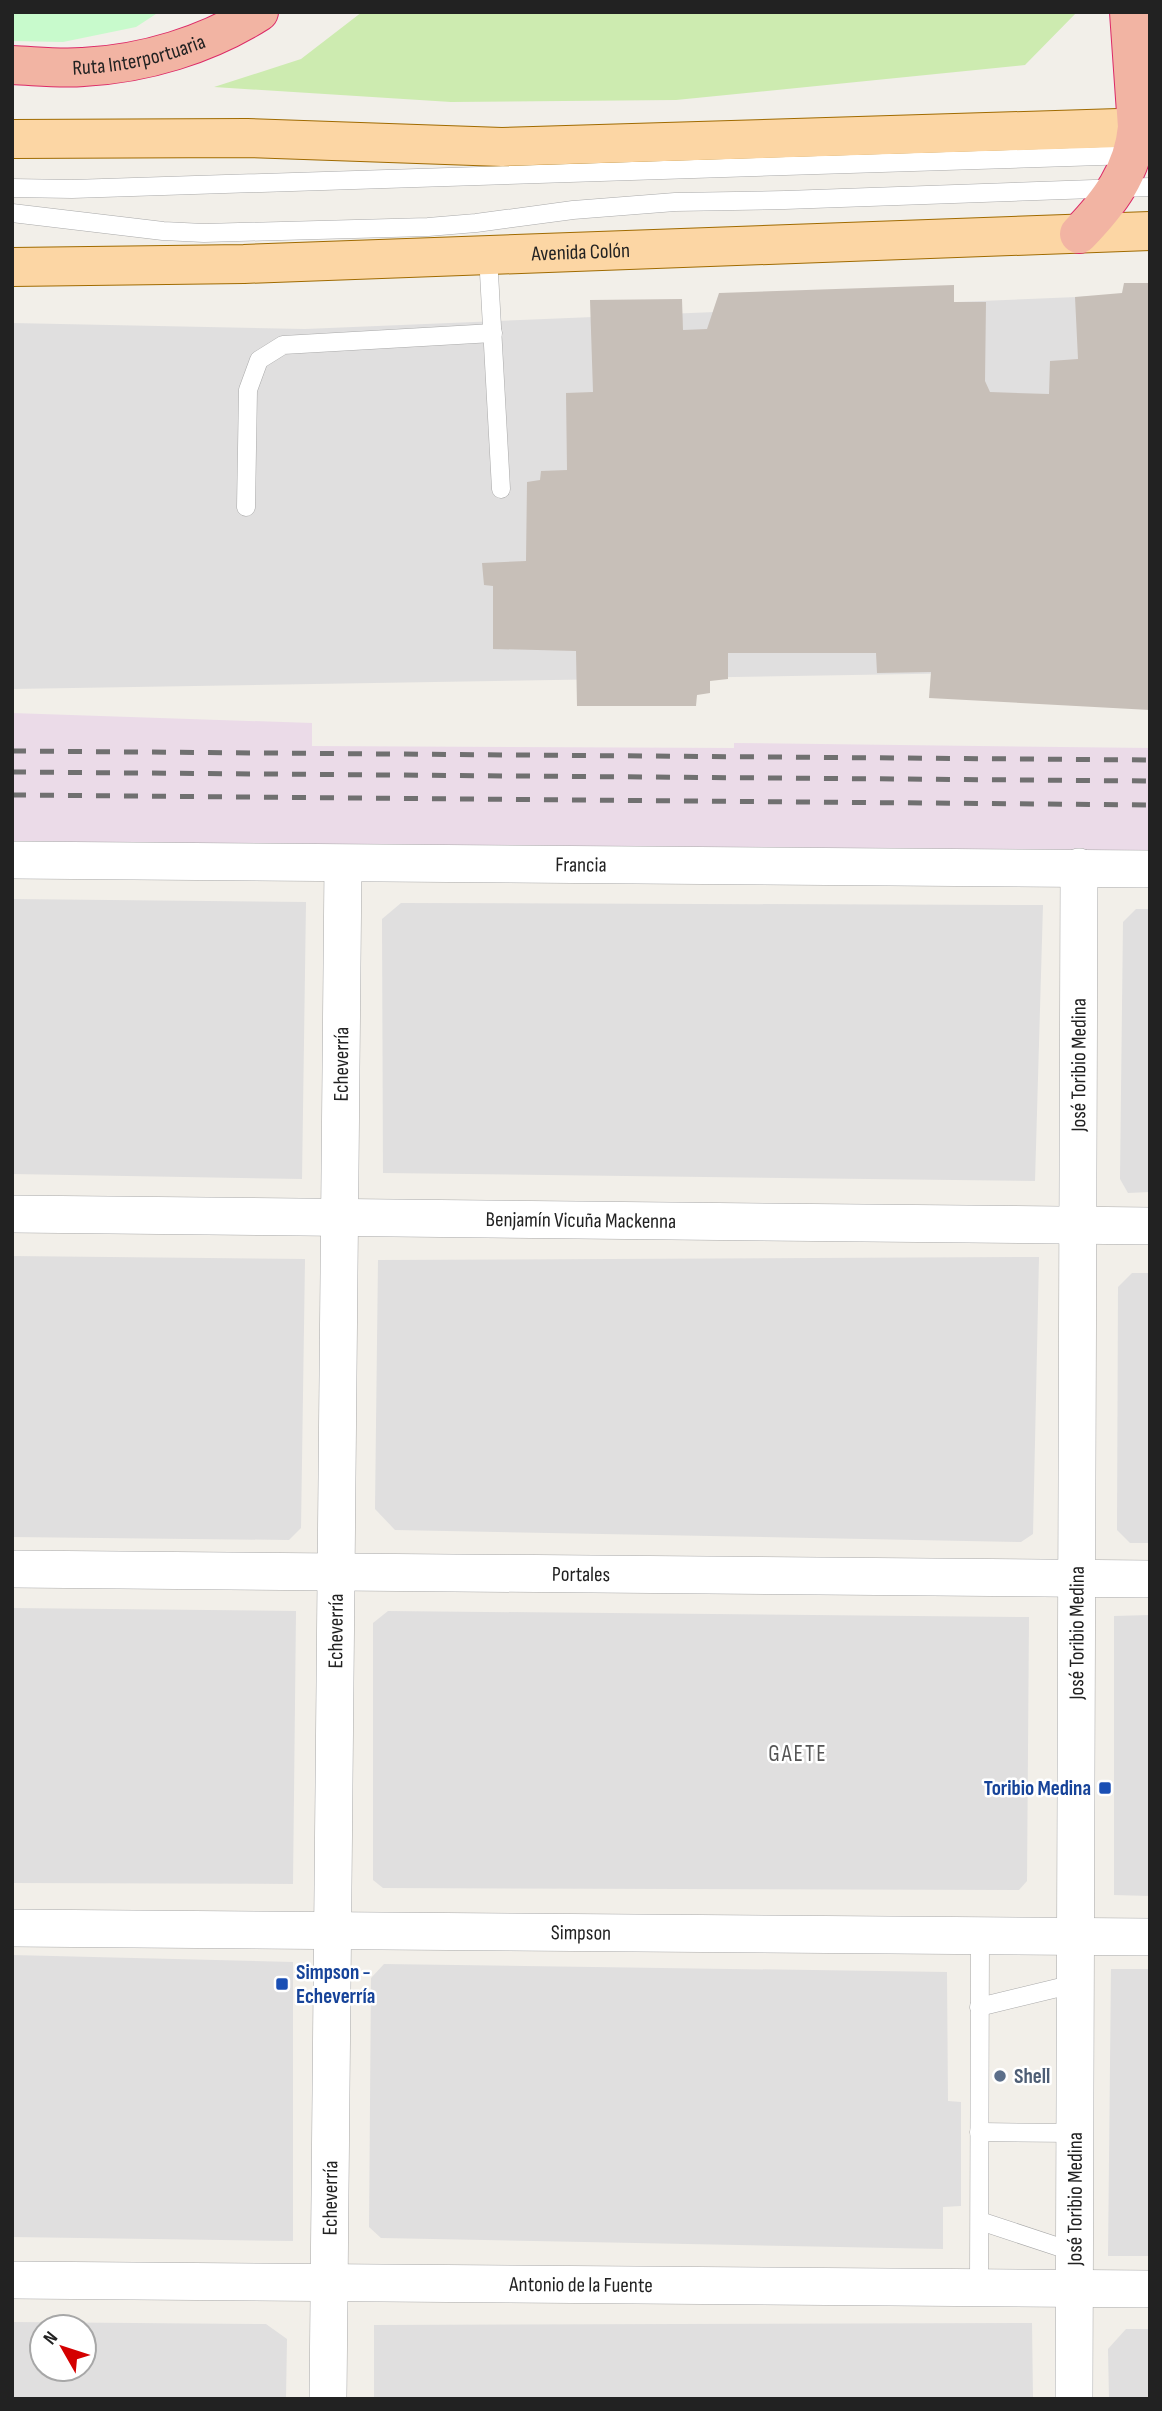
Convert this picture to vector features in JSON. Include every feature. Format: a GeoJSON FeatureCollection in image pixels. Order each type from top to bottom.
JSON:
{"type":"FeatureCollection","features":[{"type":"Feature","properties":{"kind":"highway"},"geometry":{"type":"LineString","coordinates":[[80,68],[120,56],[158,40],[202,12]]}},
{"type":"Feature","properties":{"kind":"highway","name":"Ruta Interportuaria"},"geometry":{"type":"LineString","coordinates":[[12,65],[80,68],[144,59],[213,36],[259,12]]}},
{"type":"Feature","properties":{"kind":"highway"},"geometry":{"type":"LineString","coordinates":[[1079,233],[1139,156],[1129,12]]}},
{"type":"Feature","properties":{"kind":"main road"},"geometry":{"type":"LineString","coordinates":[[12,139],[247,138],[502,147],[1139,156]]}},
{"type":"Feature","properties":{"kind":"main road","name":"Avenida Colón"},"geometry":{"type":"LineString","coordinates":[[12,267],[205,265],[1150,231]]}},
{"type":"Feature","properties":{"kind":"street","name":"Francia"},"geometry":{"type":"LineString","coordinates":[[12,860],[1150,869]]}},
{"type":"Feature","properties":{"kind":"street","name":"Echeverría"},"geometry":{"type":"LineString","coordinates":[[328,2399],[343,864]]}},
{"type":"Feature","properties":{"kind":"street","name":"José Toribio Medina"},"geometry":{"type":"LineString","coordinates":[[1073,2399],[1079,867]]}},
{"type":"Feature","properties":{"kind":"street","name":"Benjamín Vicuña Mackenna"},"geometry":{"type":"LineString","coordinates":[[12,1214],[1150,1226]]}},
{"type":"Feature","properties":{"kind":"street","name":"Portales"},"geometry":{"type":"LineString","coordinates":[[12,1569],[1150,1579]]}},
{"type":"Feature","properties":{"kind":"street","name":"Simpson"},"geometry":{"type":"LineString","coordinates":[[12,1928],[1150,1937]]}},
{"type":"Feature","properties":{"kind":"street","name":"Antonio de la Fuente"},"geometry":{"type":"LineString","coordinates":[[12,2280],[1150,2289]]}},
{"type":"Feature","properties":{"kind":"lane"},"geometry":{"type":"LineString","coordinates":[[12,188],[72,189],[1139,156]]}},
{"type":"Feature","properties":{"kind":"lane"},"geometry":{"type":"LineString","coordinates":[[12,214],[163,231],[217,233],[428,227],[573,210],[675,202],[785,200],[1139,156]]}},
{"type":"Feature","properties":{"kind":"lane"},"geometry":{"type":"LineString","coordinates":[[488,255],[502,489]]}},
{"type":"Feature","properties":{"kind":"lane"},"geometry":{"type":"LineString","coordinates":[[246,507],[247,390],[259,360],[284,345],[493,333]]}},
{"type":"Feature","properties":{"kind":"lane"},"geometry":{"type":"LineString","coordinates":[[979,1936],[979,2288]]}},
{"type":"Feature","properties":{"kind":"lane"},"geometry":{"type":"LineString","coordinates":[[979,2007],[1074,1984]]}},
{"type":"Feature","properties":{"kind":"lane"},"geometry":{"type":"LineString","coordinates":[[979,2132],[1074,2133]]}},
{"type":"Feature","properties":{"kind":"lane"},"geometry":{"type":"LineString","coordinates":[[979,2221],[1074,2252]]}},
{"type":"Feature","properties":{"kind":"shaded area"},"geometry":{"type":"Polygon","coordinates":[[[1150,294],[1150,670],[12,689],[12,323],[305,329],[1150,294]]]}},
{"type":"Feature","properties":{"kind":"shaded area"},"geometry":{"type":"Polygon","coordinates":[[[12,713],[312,723],[312,746],[734,748],[734,743],[1150,748],[1150,860],[12,849],[12,713]]]}},
{"type":"Feature","properties":{"kind":"shaded area"},"geometry":{"type":"Polygon","coordinates":[[[12,899],[306,902],[302,1179],[12,1174],[12,899]]]}},
{"type":"Feature","properties":{"kind":"shaded area"},"geometry":{"type":"Polygon","coordinates":[[[401,903],[1043,905],[1035,1181],[383,1173],[382,919],[401,903]]]}},
{"type":"Feature","properties":{"kind":"shaded area"},"geometry":{"type":"Polygon","coordinates":[[[1136,909],[1150,909],[1150,1192],[1128,1193],[1120,1179],[1123,922],[1136,909]]]}},
{"type":"Feature","properties":{"kind":"shaded area"},"geometry":{"type":"Polygon","coordinates":[[[12,1256],[305,1259],[301,1528],[289,1540],[12,1537],[12,1256]]]}},
{"type":"Feature","properties":{"kind":"shaded area"},"geometry":{"type":"Polygon","coordinates":[[[1039,1257],[1033,1534],[1021,1542],[395,1530],[375,1509],[378,1260],[1039,1257]]]}},
{"type":"Feature","properties":{"kind":"shaded area"},"geometry":{"type":"Polygon","coordinates":[[[1132,1273],[1150,1273],[1150,1543],[1130,1543],[1117,1530],[1118,1287],[1132,1273]]]}},
{"type":"Feature","properties":{"kind":"shaded area"},"geometry":{"type":"Polygon","coordinates":[[[12,1608],[296,1611],[293,1884],[12,1883],[12,1608]]]}},
{"type":"Feature","properties":{"kind":"shaded area"},"geometry":{"type":"Polygon","coordinates":[[[388,1611],[1029,1617],[1027,1881],[1019,1890],[383,1888],[373,1880],[373,1623],[388,1611]]]}},
{"type":"Feature","properties":{"kind":"shaded area"},"geometry":{"type":"Polygon","coordinates":[[[1150,1615],[1150,1896],[1114,1895],[1114,1616],[1150,1615]]]}},
{"type":"Feature","properties":{"kind":"shaded area"},"geometry":{"type":"Polygon","coordinates":[[[12,1955],[293,1962],[293,2241],[12,2237],[12,1955]]]}},
{"type":"Feature","properties":{"kind":"shaded area"},"geometry":{"type":"Polygon","coordinates":[[[384,1964],[947,1972],[948,2101],[961,2102],[961,2206],[943,2207],[943,2249],[381,2238],[369,2227],[371,1978],[384,1964]]]}},
{"type":"Feature","properties":{"kind":"shaded area"},"geometry":{"type":"Polygon","coordinates":[[[1111,1969],[1150,1969],[1150,2256],[1108,2256],[1111,1969]]]}},
{"type":"Feature","properties":{"kind":"shaded area"},"geometry":{"type":"Polygon","coordinates":[[[12,2322],[28,2322],[28,2383],[98,2383],[98,2323],[266,2324],[287,2339],[286,2399],[12,2399],[12,2322]]]}},
{"type":"Feature","properties":{"kind":"shaded area"},"geometry":{"type":"Polygon","coordinates":[[[1032,2323],[1033,2399],[374,2399],[374,2325],[1032,2323]]]}},
{"type":"Feature","properties":{"kind":"shaded area"},"geometry":{"type":"Polygon","coordinates":[[[1126,2329],[1150,2329],[1150,2399],[1109,2399],[1108,2349],[1126,2329]]]}},
{"type":"Feature","properties":{"kind":"green space"},"geometry":{"type":"Polygon","coordinates":[[[12,12],[159,12],[136,27],[63,42],[12,41],[12,12]]]}},
{"type":"Feature","properties":{"kind":"green space"},"geometry":{"type":"Polygon","coordinates":[[[362,12],[1077,12],[1025,65],[676,100],[451,102],[214,87],[301,59],[362,12]]]}},
{"type":"Feature","properties":{"kind":"building"},"geometry":{"type":"Polygon","coordinates":[[[1124,283],[1150,283],[1150,710],[929,698],[931,672],[877,673],[876,653],[728,653],[728,679],[710,681],[710,693],[697,695],[696,706],[577,706],[576,651],[493,649],[493,586],[484,585],[482,563],[526,561],[527,482],[540,480],[541,471],[567,470],[566,393],[593,392],[590,300],[682,299],[683,330],[707,329],[719,293],[954,285],[954,302],[986,302],[985,381],[990,392],[1049,394],[1050,361],[1078,359],[1075,297],[1122,293],[1124,283]]]}},
{"type":"Feature","properties":{"kind":"railway"},"geometry":{"type":"LineString","coordinates":[[12,751],[1150,760]]}},
{"type":"Feature","properties":{"kind":"railway"},"geometry":{"type":"LineString","coordinates":[[12,772],[1150,781]]}},
{"type":"Feature","properties":{"kind":"railway"},"geometry":{"type":"LineString","coordinates":[[12,795],[1150,805]]}},
{"type":"Feature","properties":{"kind":"place","name":"Toribio Medina"},"geometry":{"type":"Point","coordinates":[1105,1788]}},
{"type":"Feature","properties":{"kind":"place","name":"Simpson - Echeverría"},"geometry":{"type":"Point","coordinates":[282,1984]}},
{"type":"Feature","properties":{"kind":"place","name":"Shell"},"geometry":{"type":"Point","coordinates":[1000,2076]}},
{"type":"Feature","properties":{"kind":"district","name":"GAETE"},"geometry":{"type":"Point","coordinates":[798,1753]}}]}
